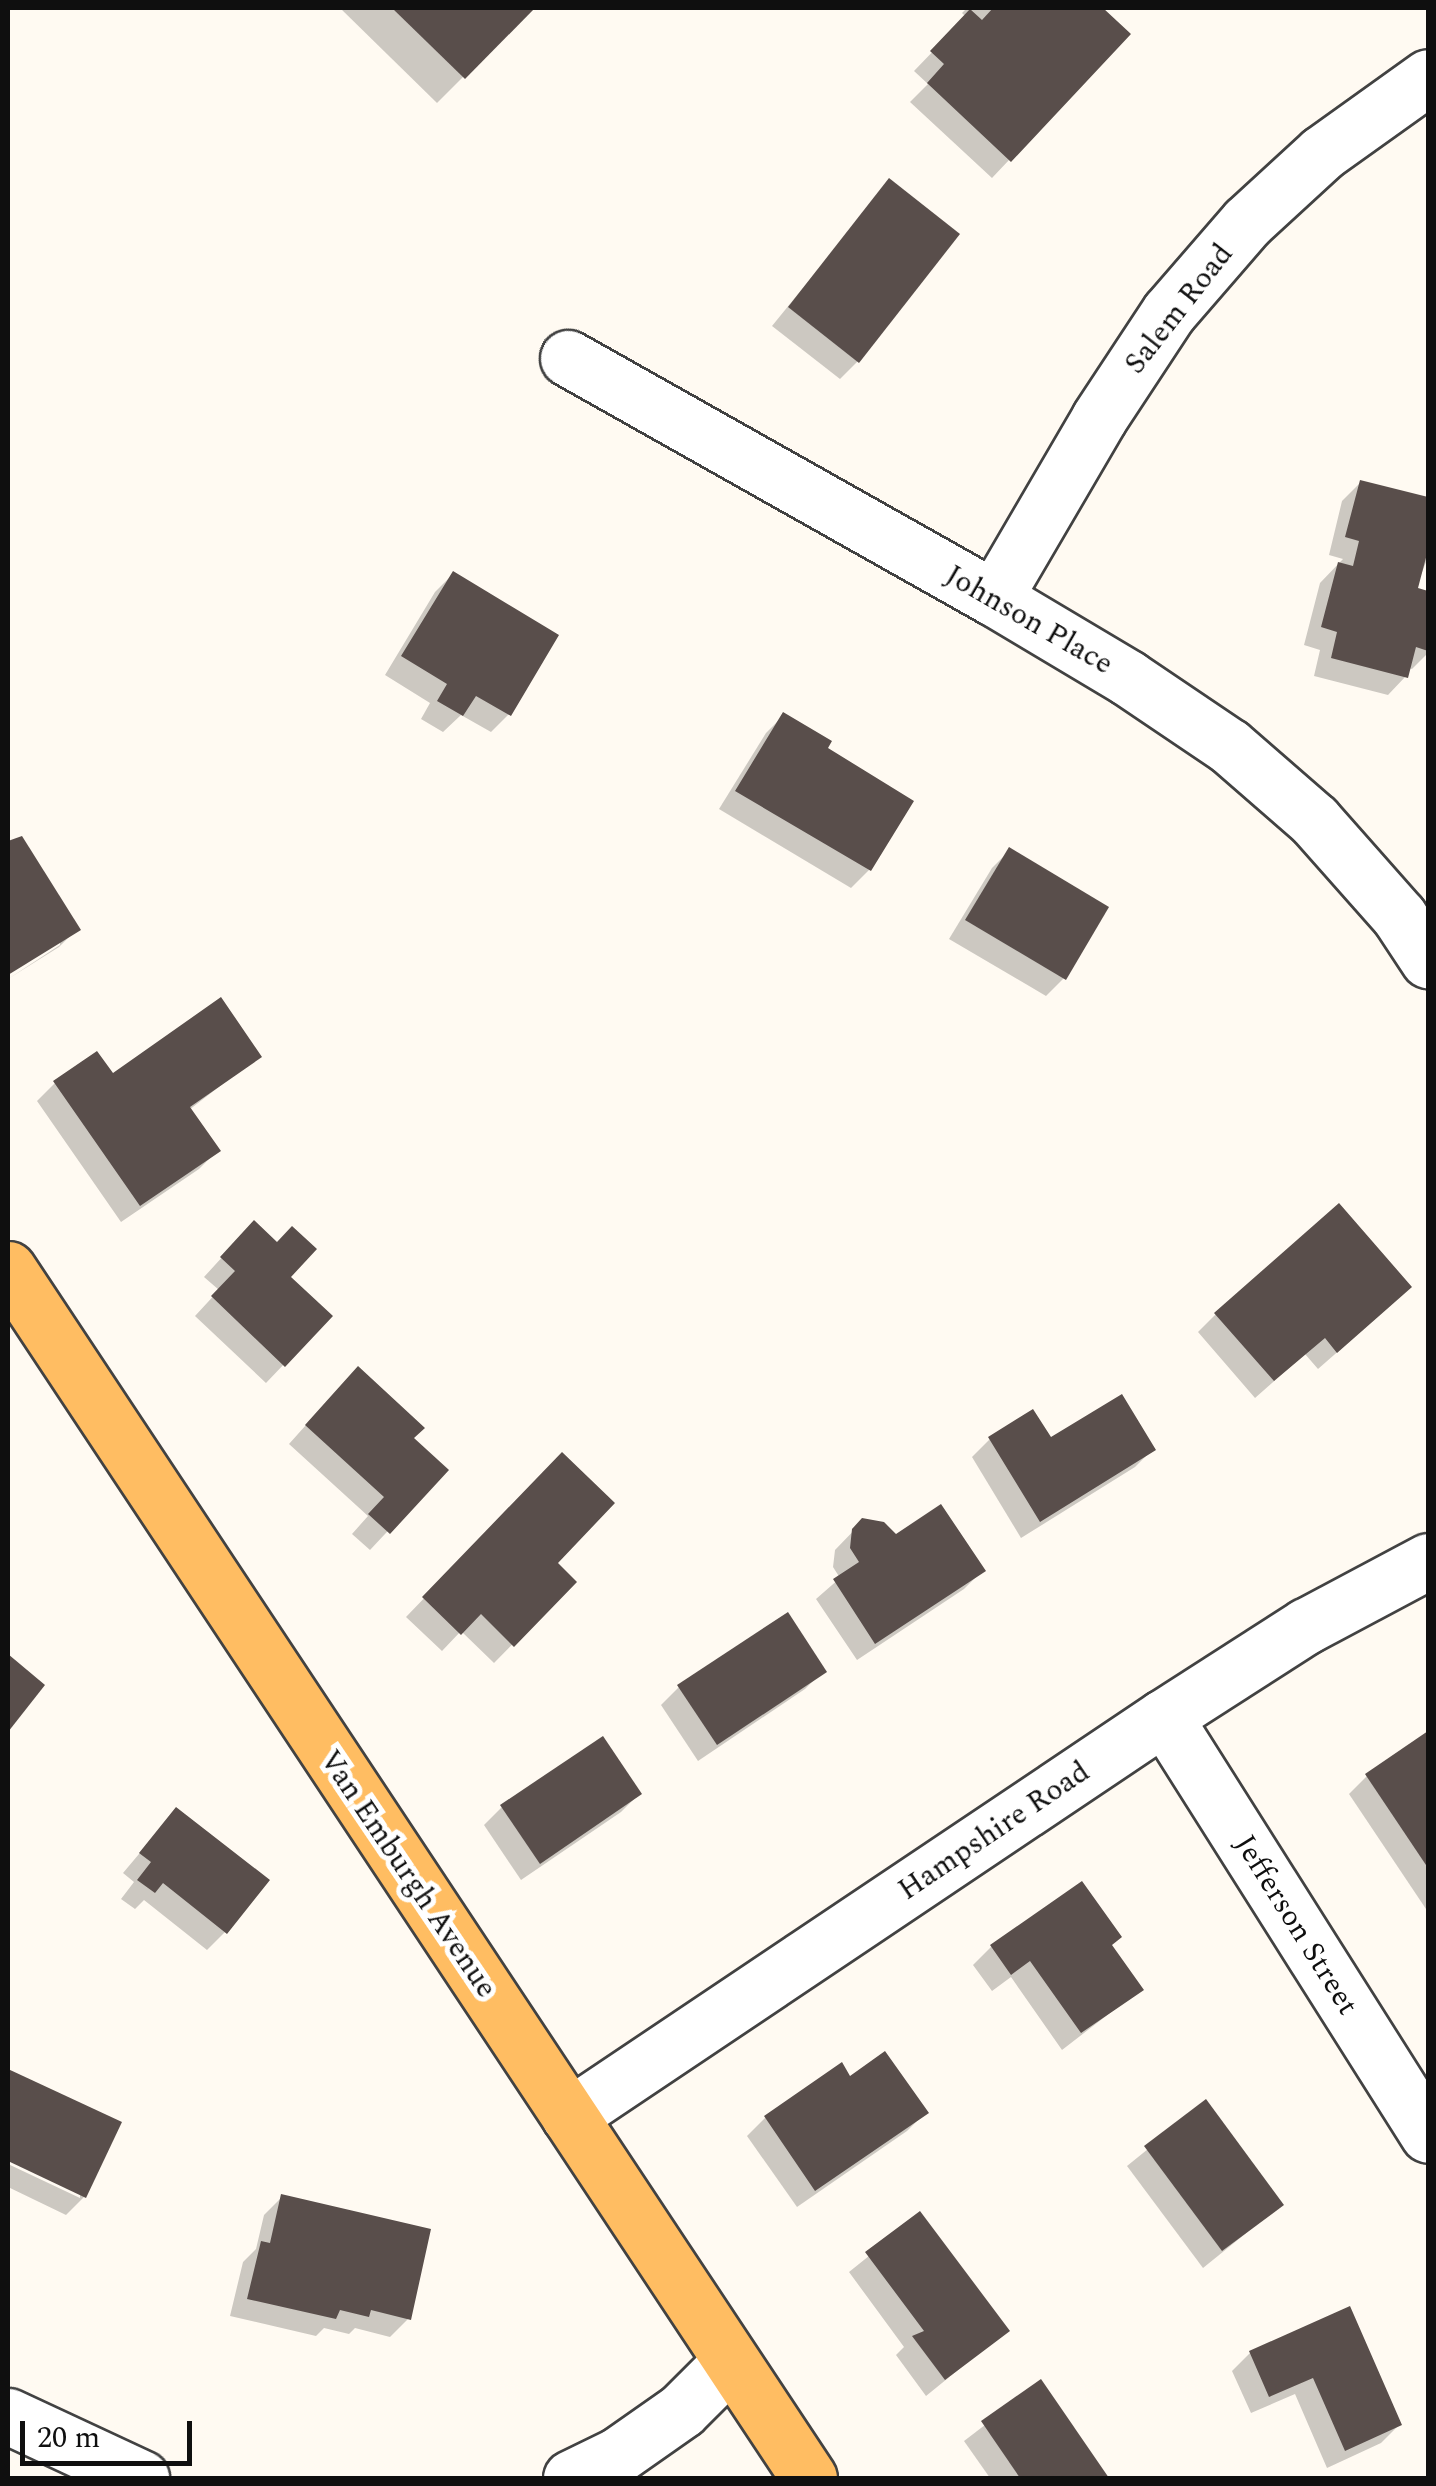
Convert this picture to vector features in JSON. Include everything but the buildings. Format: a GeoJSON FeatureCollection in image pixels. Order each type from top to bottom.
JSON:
{"type":"FeatureCollection","features":[{"type":"Feature","properties":{"kind":"main road","name":"Van Emburgh Avenue"},"geometry":{"type":"LineString","coordinates":[[8,1269],[809,2478]]}},
{"type":"Feature","properties":{"kind":"street","name":"Salem Road"},"geometry":{"type":"LineString","coordinates":[[994,598],[1098,418],[1169,312],[1247,222],[1322,154],[1428,77]]}},
{"type":"Feature","properties":{"kind":"street","name":"Johnson Place"},"geometry":{"type":"LineString","coordinates":[[568,358],[994,598],[1128,678],[1229,746],[1314,820],[1399,916],[1428,960]]}},
{"type":"Feature","properties":{"kind":"street","name":"Hampshire Road"},"geometry":{"type":"LineString","coordinates":[[569,2116],[1164,1717],[1306,1626],[1428,1561]]}},
{"type":"Feature","properties":{"kind":"street","name":"Jefferson Street"},"geometry":{"type":"LineString","coordinates":[[1164,1717],[1428,2134]]}},
{"type":"Feature","properties":{"kind":"street"},"geometry":{"type":"LineString","coordinates":[[571,2478],[618,2455],[682,2410],[731,2361]]}},
{"type":"Feature","properties":{"kind":"street"},"geometry":{"type":"LineString","coordinates":[[8,2416],[142,2478]]}}]}
